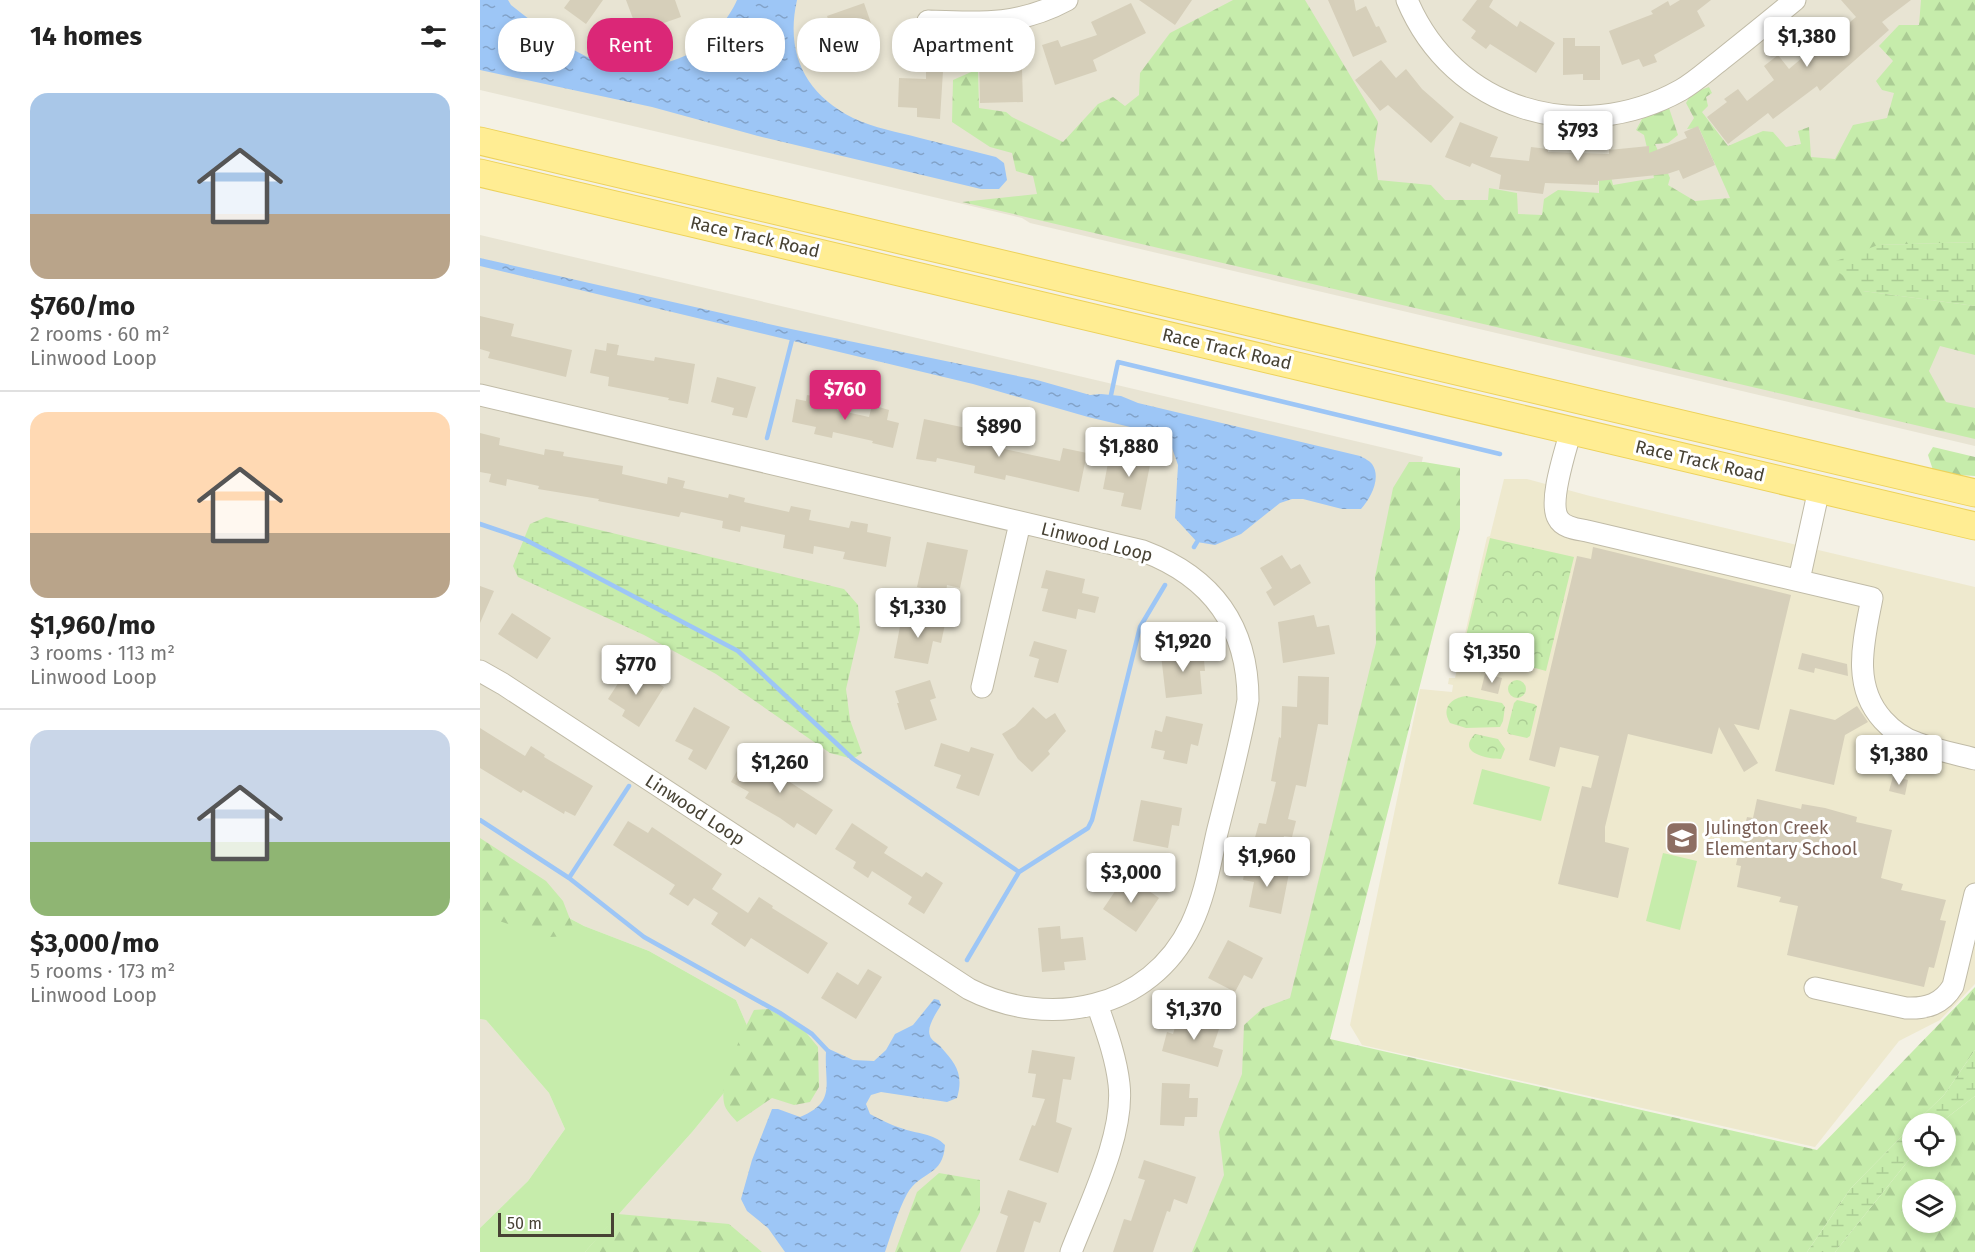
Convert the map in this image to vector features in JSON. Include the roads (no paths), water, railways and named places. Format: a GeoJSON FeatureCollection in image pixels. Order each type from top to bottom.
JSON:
{"type":"FeatureCollection","features":[{"type":"Feature","properties":{"kind":"main road","name":"Race Track Road"},"geometry":{"type":"LineString","coordinates":[[480,141],[1975,493]]}},
{"type":"Feature","properties":{"kind":"main road","name":"Race Track Road"},"geometry":{"type":"LineString","coordinates":[[480,172],[1975,526]]}},
{"type":"Feature","properties":{"kind":"main road"},"geometry":{"type":"LineString","coordinates":[[1571,430],[1588,417],[1611,408]]}},
{"type":"Feature","properties":{"kind":"main road"},"geometry":{"type":"LineString","coordinates":[[1819,489],[1827,458]]}},
{"type":"Feature","properties":{"kind":"main road"},"geometry":{"type":"LineString","coordinates":[[1918,512],[1926,482]]}},
{"type":"Feature","properties":{"kind":"street"},"geometry":{"type":"LineString","coordinates":[[1013,18],[1039,12],[1067,0]]}},
{"type":"Feature","properties":{"kind":"street"},"geometry":{"type":"LineString","coordinates":[[1407,0],[1425,35],[1440,55],[1478,87],[1524,109],[1578,118],[1619,114],[1680,91],[1795,0]]}},
{"type":"Feature","properties":{"kind":"street","name":"Linwood Loop"},"geometry":{"type":"LineString","coordinates":[[480,395],[1143,551],[1164,559],[1184,570],[1217,600],[1234,628],[1245,658],[1248,690],[1244,721],[1200,903],[1182,941],[1167,960],[1149,976],[1119,996],[1073,1010],[1030,1010],[987,999],[969,989],[480,671]]}},
{"type":"Feature","properties":{"kind":"street"},"geometry":{"type":"LineString","coordinates":[[1571,430],[1555,499],[1557,518],[1562,523],[1587,531],[1872,598],[1862,663],[1864,686],[1875,710],[1888,725],[1907,739],[1975,759]]}},
{"type":"Feature","properties":{"kind":"street"},"geometry":{"type":"LineString","coordinates":[[1799,580],[1819,489]]}},
{"type":"Feature","properties":{"kind":"street"},"geometry":{"type":"LineString","coordinates":[[982,687],[1020,523]]}},
{"type":"Feature","properties":{"kind":"street"},"geometry":{"type":"LineString","coordinates":[[1815,988],[1906,1008],[1936,1004],[1953,986],[1975,894]]}},
{"type":"Feature","properties":{"kind":"street"},"geometry":{"type":"LineString","coordinates":[[1071,1252],[1112,1144],[1119,1119],[1120,1085],[1098,1004]]}},
{"type":"Feature","properties":{"kind":"water"},"geometry":{"type":"Polygon","coordinates":[[[480,0],[508,0],[528,18],[498,18],[498,72],[575,72],[575,51],[587,56],[587,72],[673,72],[673,60],[685,56],[685,72],[785,72],[785,18],[726,18],[737,0],[797,0],[794,37],[797,72],[804,72],[822,97],[853,118],[886,130],[996,157],[1004,163],[1007,180],[999,189],[981,189],[758,136],[652,107],[480,70],[480,0]]]}},
{"type":"Feature","properties":{"kind":"water"},"geometry":{"type":"Polygon","coordinates":[[[480,258],[791,329],[1037,380],[1090,395],[1121,396],[1138,403],[1360,456],[1372,464],[1375,470],[1374,488],[1361,509],[1342,509],[1303,499],[1292,499],[1280,503],[1241,534],[1215,545],[1197,542],[1175,518],[1178,465],[1172,448],[1160,437],[1147,431],[1088,417],[973,384],[480,266],[480,258]]]}},
{"type":"Feature","properties":{"kind":"water"},"geometry":{"type":"Polygon","coordinates":[[[934,999],[939,1000],[941,1005],[929,1032],[957,1070],[960,1082],[957,1098],[947,1102],[881,1092],[871,1095],[866,1104],[870,1114],[885,1122],[941,1141],[945,1145],[940,1163],[907,1194],[885,1252],[785,1252],[768,1228],[747,1211],[741,1199],[752,1160],[772,1109],[800,1117],[812,1111],[824,1098],[826,1091],[826,1052],[829,1049],[853,1060],[874,1061],[886,1050],[895,1034],[913,1025],[934,999]]]}},
{"type":"Feature","properties":{"kind":"waterway"},"geometry":{"type":"LineString","coordinates":[[767,438],[793,336]]}},
{"type":"Feature","properties":{"kind":"waterway"},"geometry":{"type":"LineString","coordinates":[[1111,395],[1118,362],[1500,454]]}},
{"type":"Feature","properties":{"kind":"waterway"},"geometry":{"type":"LineString","coordinates":[[480,524],[524,539],[738,651],[853,759],[1019,872]]}},
{"type":"Feature","properties":{"kind":"waterway"},"geometry":{"type":"LineString","coordinates":[[1194,547],[1197,542]]}},
{"type":"Feature","properties":{"kind":"waterway"},"geometry":{"type":"LineString","coordinates":[[967,960],[1019,872],[1088,828],[1092,820],[1140,627],[1165,585]]}},
{"type":"Feature","properties":{"kind":"waterway"},"geometry":{"type":"LineString","coordinates":[[569,878],[629,786]]}},
{"type":"Feature","properties":{"kind":"waterway"},"geometry":{"type":"LineString","coordinates":[[480,820],[569,878],[644,937],[780,1013],[812,1034],[828,1051]]}},
{"type":"Feature","properties":{"kind":"place","name":"Julington Creek Elementary School"},"geometry":{"type":"Point","coordinates":[1682,838]}}]}
